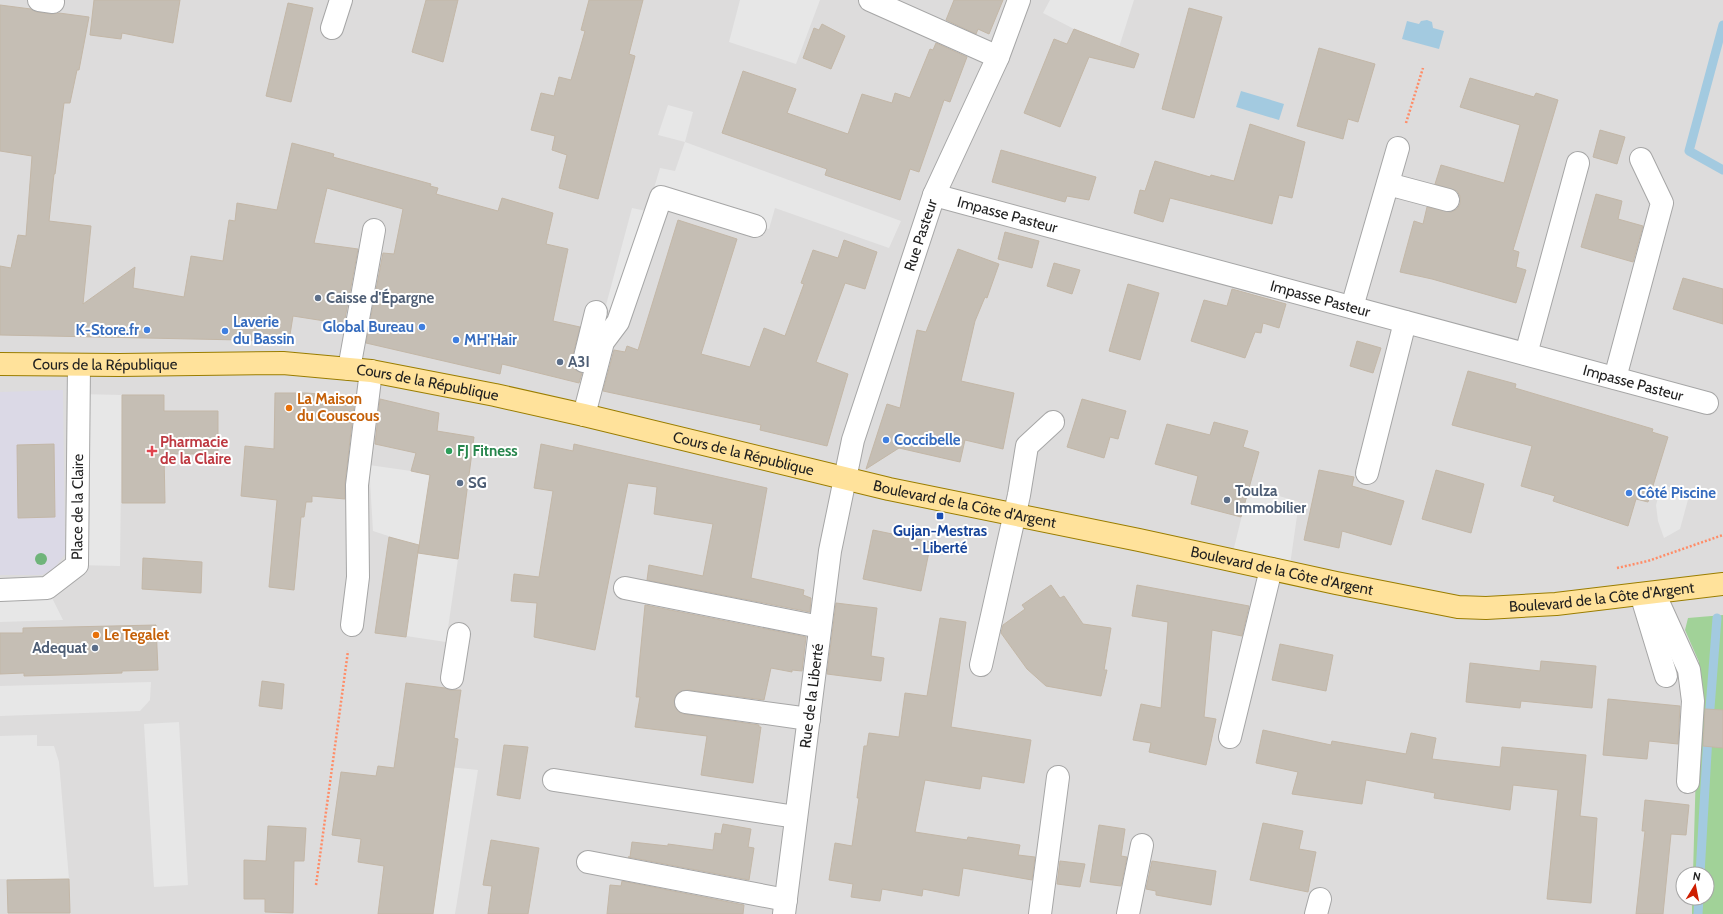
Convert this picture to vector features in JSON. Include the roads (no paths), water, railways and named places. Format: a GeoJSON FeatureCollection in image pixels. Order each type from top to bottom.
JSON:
{"type":"FeatureCollection","features":[{"type":"Feature","properties":{"kind":"main road","name":"Cours de la République"},"geometry":{"type":"LineString","coordinates":[[0,364],[282,363],[371,371],[495,395],[846,479]]}},
{"type":"Feature","properties":{"kind":"main road","name":"Boulevard de la Côte d'Argent"},"geometry":{"type":"LineString","coordinates":[[846,479],[1336,583],[1458,607],[1520,607],[1723,584]]}},
{"type":"Feature","properties":{"kind":"street"},"geometry":{"type":"LineString","coordinates":[[332,28],[340,0]]}},
{"type":"Feature","properties":{"kind":"street"},"geometry":{"type":"LineString","coordinates":[[870,0],[998,57]]}},
{"type":"Feature","properties":{"kind":"street","name":"Rue Pasteur"},"geometry":{"type":"LineString","coordinates":[[846,479],[853,440],[934,196],[998,57],[1019,0]]}},
{"type":"Feature","properties":{"kind":"street"},"geometry":{"type":"LineString","coordinates":[[1352,307],[1398,148]]}},
{"type":"Feature","properties":{"kind":"street"},"geometry":{"type":"LineString","coordinates":[[1615,378],[1662,203],[1641,159]]}},
{"type":"Feature","properties":{"kind":"street"},"geometry":{"type":"LineString","coordinates":[[1526,354],[1578,163]]}},
{"type":"Feature","properties":{"kind":"street"},"geometry":{"type":"LineString","coordinates":[[1388,184],[1448,200]]}},
{"type":"Feature","properties":{"kind":"street","name":"Impasse Pasteur"},"geometry":{"type":"LineString","coordinates":[[934,196],[1707,403]]}},
{"type":"Feature","properties":{"kind":"street"},"geometry":{"type":"LineString","coordinates":[[578,414],[603,342],[618,322],[661,197],[755,226]]}},
{"type":"Feature","properties":{"kind":"street"},"geometry":{"type":"LineString","coordinates":[[349,369],[374,230]]}},
{"type":"Feature","properties":{"kind":"street"},"geometry":{"type":"LineString","coordinates":[[578,414],[596,312]]}},
{"type":"Feature","properties":{"kind":"street"},"geometry":{"type":"LineString","coordinates":[[1367,473],[1405,322]]}},
{"type":"Feature","properties":{"kind":"street","name":"Place de la Claire"},"geometry":{"type":"LineString","coordinates":[[0,590],[47,588],[77,565],[79,364]]}},
{"type":"Feature","properties":{"kind":"street"},"geometry":{"type":"LineString","coordinates":[[352,625],[358,577],[357,485],[371,371]]}},
{"type":"Feature","properties":{"kind":"street"},"geometry":{"type":"LineString","coordinates":[[981,665],[1019,495],[1027,446],[1053,422]]}},
{"type":"Feature","properties":{"kind":"street","name":"Rue de la Liberté"},"geometry":{"type":"LineString","coordinates":[[785,907],[830,551],[846,479]]}},
{"type":"Feature","properties":{"kind":"street"},"geometry":{"type":"LineString","coordinates":[[1230,737],[1271,569]]}},
{"type":"Feature","properties":{"kind":"street"},"geometry":{"type":"LineString","coordinates":[[624,588],[820,627]]}},
{"type":"Feature","properties":{"kind":"street"},"geometry":{"type":"LineString","coordinates":[[1648,593],[1666,676]]}},
{"type":"Feature","properties":{"kind":"street"},"geometry":{"type":"LineString","coordinates":[[1648,593],[1689,670],[1693,701],[1688,782]]}},
{"type":"Feature","properties":{"kind":"street"},"geometry":{"type":"LineString","coordinates":[[452,678],[459,634]]}},
{"type":"Feature","properties":{"kind":"street"},"geometry":{"type":"LineString","coordinates":[[686,702],[809,719]]}},
{"type":"Feature","properties":{"kind":"street"},"geometry":{"type":"LineString","coordinates":[[1040,914],[1058,777]]}},
{"type":"Feature","properties":{"kind":"street"},"geometry":{"type":"LineString","coordinates":[[554,780],[796,817]]}},
{"type":"Feature","properties":{"kind":"street"},"geometry":{"type":"LineString","coordinates":[[1128,914],[1142,845]]}},
{"type":"Feature","properties":{"kind":"street"},"geometry":{"type":"LineString","coordinates":[[588,862],[785,907]]}},
{"type":"Feature","properties":{"kind":"water"},"geometry":{"type":"Polygon","coordinates":[[[1427,20],[1432,22],[1433,28],[1444,31],[1439,49],[1402,39],[1407,21],[1419,24],[1421,21],[1427,20]]]}},
{"type":"Feature","properties":{"kind":"water"},"geometry":{"type":"Polygon","coordinates":[[[1241,91],[1284,104],[1279,120],[1236,107],[1241,91]]]}},
{"type":"Feature","properties":{"kind":"waterway"},"geometry":{"type":"LineString","coordinates":[[1723,25],[1689,151],[1723,170]]}},
{"type":"Feature","properties":{"kind":"waterway"},"geometry":{"type":"LineString","coordinates":[[1709,721],[1717,618]]}},
{"type":"Feature","properties":{"kind":"waterway"},"geometry":{"type":"LineString","coordinates":[[1700,866],[1708,736]]}},
{"type":"Feature","properties":{"kind":"waterway"},"geometry":{"type":"LineString","coordinates":[[1698,906],[1698,914]]}},
{"type":"Feature","properties":{"kind":"place","name":"Caisse d'Épargne"},"geometry":{"type":"Point","coordinates":[318,298]}},
{"type":"Feature","properties":{"kind":"place","name":"Global Bureau"},"geometry":{"type":"Point","coordinates":[422,327]}},
{"type":"Feature","properties":{"kind":"place","name":"K-Store.fr"},"geometry":{"type":"Point","coordinates":[147,330]}},
{"type":"Feature","properties":{"kind":"place","name":"Laverie du Bassin"},"geometry":{"type":"Point","coordinates":[225,331]}},
{"type":"Feature","properties":{"kind":"place","name":"MH'Hair"},"geometry":{"type":"Point","coordinates":[456,340]}},
{"type":"Feature","properties":{"kind":"place","name":"A3I"},"geometry":{"type":"Point","coordinates":[560,362]}},
{"type":"Feature","properties":{"kind":"place","name":"La Maison du Couscous"},"geometry":{"type":"Point","coordinates":[289,408]}},
{"type":"Feature","properties":{"kind":"place","name":"Coccibelle"},"geometry":{"type":"Point","coordinates":[886,440]}},
{"type":"Feature","properties":{"kind":"place","name":"Pharmacie de la Claire"},"geometry":{"type":"Point","coordinates":[152,451]}},
{"type":"Feature","properties":{"kind":"place","name":"FJ Fitness"},"geometry":{"type":"Point","coordinates":[449,451]}},
{"type":"Feature","properties":{"kind":"place","name":"SG"},"geometry":{"type":"Point","coordinates":[460,483]}},
{"type":"Feature","properties":{"kind":"place","name":"Côté Piscine"},"geometry":{"type":"Point","coordinates":[1629,493]}},
{"type":"Feature","properties":{"kind":"place","name":"Toulza Immobilier"},"geometry":{"type":"Point","coordinates":[1227,500]}},
{"type":"Feature","properties":{"kind":"place","name":"Gujan-Mestras - Liberté"},"geometry":{"type":"Point","coordinates":[940,516]}},
{"type":"Feature","properties":{"kind":"place","name":"Le Tegalet"},"geometry":{"type":"Point","coordinates":[96,635]}},
{"type":"Feature","properties":{"kind":"place","name":"Adequat"},"geometry":{"type":"Point","coordinates":[95,648]}}]}
